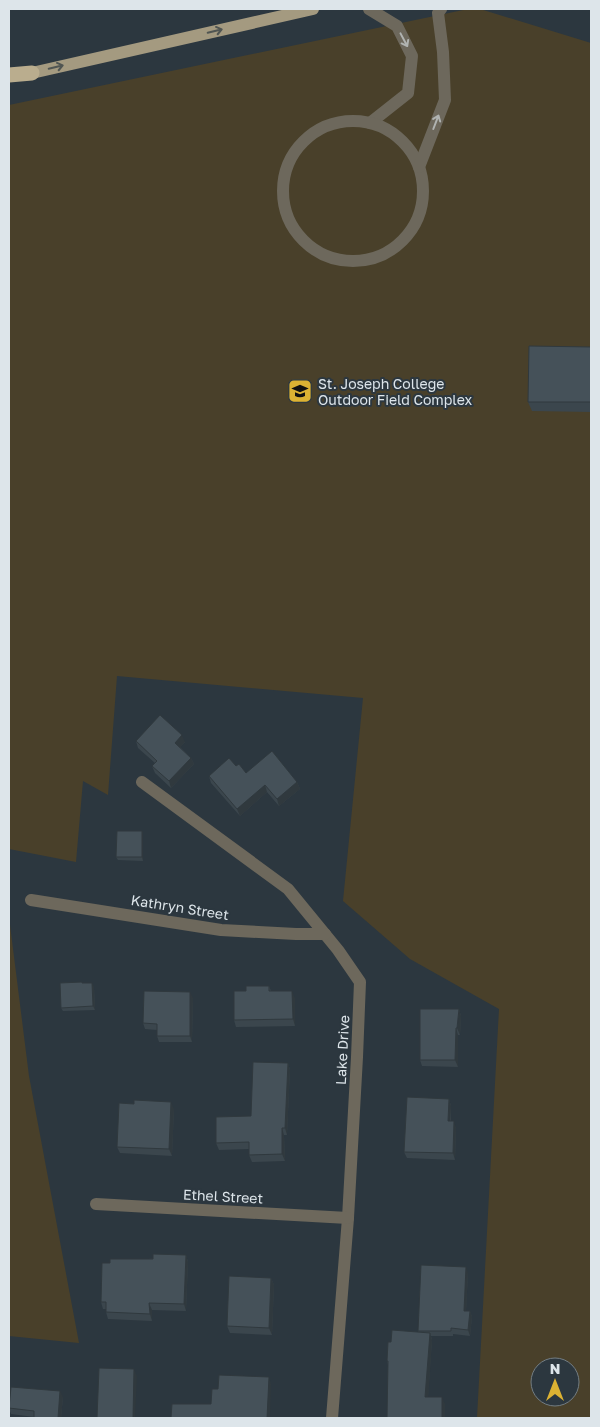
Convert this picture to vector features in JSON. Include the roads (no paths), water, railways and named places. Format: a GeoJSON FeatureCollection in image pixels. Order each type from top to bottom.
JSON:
{"type":"FeatureCollection","features":[{"type":"Feature","properties":{"kind":"highway"},"geometry":{"type":"LineString","coordinates":[[9,76],[32,73]]}},
{"type":"Feature","properties":{"kind":"main road"},"geometry":{"type":"LineString","coordinates":[[32,73],[313,9]]}},
{"type":"Feature","properties":{"kind":"street"},"geometry":{"type":"LineString","coordinates":[[369,9],[396,26],[412,56],[408,93],[370,123]]}},
{"type":"Feature","properties":{"kind":"street"},"geometry":{"type":"LineString","coordinates":[[419,167],[445,100],[443,52],[438,13],[441,9]]}},
{"type":"Feature","properties":{"kind":"street"},"geometry":{"type":"LineString","coordinates":[[348,121],[370,123],[391,133],[408,148],[419,167],[423,190],[420,212],[410,232],[394,248],[374,258],[352,262],[328,258],[307,246],[292,227],[283,205],[282,181],[290,158],[304,140],[324,127],[348,121]]}},
{"type":"Feature","properties":{"kind":"street","name":"Lake Drive"},"geometry":{"type":"LineString","coordinates":[[142,782],[288,889],[338,950],[360,982],[348,1218],[332,1418]]}},
{"type":"Feature","properties":{"kind":"street","name":"Kathryn Street"},"geometry":{"type":"LineString","coordinates":[[31,900],[221,930],[325,934]]}},
{"type":"Feature","properties":{"kind":"street","name":"Ethel Street"},"geometry":{"type":"LineString","coordinates":[[96,1204],[348,1218]]}},
{"type":"Feature","properties":{"kind":"place","name":"St. Joseph College Outdoor Field Complex"},"geometry":{"type":"Point","coordinates":[300,391]}}]}
